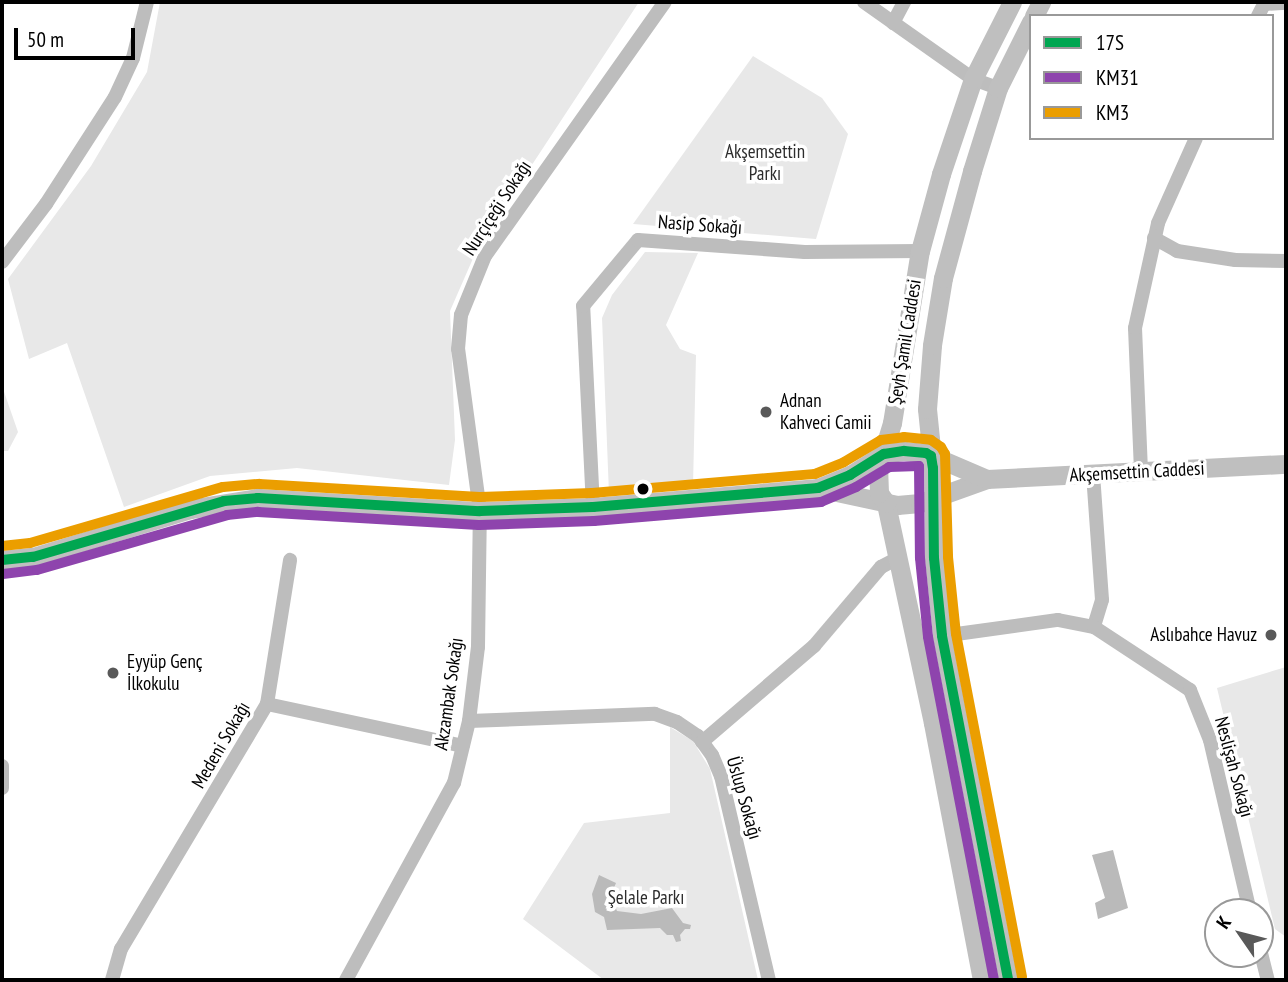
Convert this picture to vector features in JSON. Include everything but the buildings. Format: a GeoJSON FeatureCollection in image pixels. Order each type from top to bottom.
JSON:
{"type":"FeatureCollection","features":[{"type":"Feature","properties":{"kind":"street"},"geometry":{"type":"LineString","coordinates":[[2,262],[46,204],[115,97],[133,58],[147,2]]}},
{"type":"Feature","properties":{"kind":"street","name":"Nurçiçeği Sokağı"},"geometry":{"type":"LineString","coordinates":[[480,511],[457,349],[461,314],[485,256],[665,2]]}},
{"type":"Feature","properties":{"kind":"street"},"geometry":{"type":"LineString","coordinates":[[864,2],[973,79],[998,88]]}},
{"type":"Feature","properties":{"kind":"street"},"geometry":{"type":"LineString","coordinates":[[893,23],[904,2]]}},
{"type":"Feature","properties":{"kind":"street","name":"Şeyh Şamil Caddesi"},"geometry":{"type":"LineString","coordinates":[[982,980],[898,558],[886,503],[878,493],[877,483],[878,469],[892,423],[920,251],[941,174],[973,79],[1012,2]]}},
{"type":"Feature","properties":{"kind":"street"},"geometry":{"type":"LineString","coordinates":[[1261,7],[1286,4]]}},
{"type":"Feature","properties":{"kind":"street","name":"Şeyh Şamil Caddesi"},"geometry":{"type":"LineString","coordinates":[[1008,980],[942,636],[934,558],[927,409],[930,366],[943,278],[998,88],[1029,26]]}},
{"type":"Feature","properties":{"kind":"street"},"geometry":{"type":"LineString","coordinates":[[1141,471],[1135,328],[1154,238],[1195,140]]}},
{"type":"Feature","properties":{"kind":"street"},"geometry":{"type":"LineString","coordinates":[[1154,238],[1177,251],[1235,260],[1286,261]]}},
{"type":"Feature","properties":{"kind":"street","name":"Nasip Sokağı"},"geometry":{"type":"LineString","coordinates":[[593,507],[583,306],[638,240],[805,252],[920,251]]}},
{"type":"Feature","properties":{"kind":"street","name":"Akşemsettin Caddesi"},"geometry":{"type":"LineString","coordinates":[[818,488],[849,475],[884,454],[914,451],[987,479]]}},
{"type":"Feature","properties":{"kind":"street","name":"Akşemsettin Caddesi"},"geometry":{"type":"LineString","coordinates":[[2,560],[33,557],[225,501],[258,498],[480,511],[593,507],[818,488],[886,503],[910,505],[987,479],[1286,464]]}},
{"type":"Feature","properties":{"kind":"street"},"geometry":{"type":"LineString","coordinates":[[1093,474],[1102,600],[1094,627]]}},
{"type":"Feature","properties":{"kind":"street","name":"Akzambak Sokağı"},"geometry":{"type":"LineString","coordinates":[[346,980],[454,783],[469,721],[478,647],[480,511]]}},
{"type":"Feature","properties":{"kind":"street"},"geometry":{"type":"LineString","coordinates":[[702,742],[814,646],[881,567],[898,558]]}},
{"type":"Feature","properties":{"kind":"street"},"geometry":{"type":"LineString","coordinates":[[267,704],[290,560]]}},
{"type":"Feature","properties":{"kind":"street","name":"Neslişah Sokağı"},"geometry":{"type":"LineString","coordinates":[[942,636],[1058,620],[1094,627],[1190,690],[1210,740],[1247,898]]}},
{"type":"Feature","properties":{"kind":"street","name":"Medeni Sokağı"},"geometry":{"type":"LineString","coordinates":[[112,980],[121,949],[267,704],[463,746]]}},
{"type":"Feature","properties":{"kind":"street","name":"Üslup Sokağı"},"geometry":{"type":"LineString","coordinates":[[469,721],[655,714],[677,722],[702,742],[721,776],[769,980]]}},
{"type":"Feature","properties":{"kind":"street"},"geometry":{"type":"LineString","coordinates":[[2,766],[2,788]]}},
{"type":"Feature","properties":{"kind":"green space"},"geometry":{"type":"Polygon","coordinates":[[[160,2],[639,2],[478,247],[450,311],[455,440],[449,485],[297,468],[210,476],[124,507],[67,343],[29,359],[8,279],[91,166],[147,72],[160,2]]]}},
{"type":"Feature","properties":{"kind":"green space","name":"Akşemsettin Parkı"},"geometry":{"type":"Polygon","coordinates":[[[753,56],[822,98],[848,134],[816,239],[633,224],[753,56]]]}},
{"type":"Feature","properties":{"kind":"green space"},"geometry":{"type":"Polygon","coordinates":[[[645,252],[698,253],[666,325],[680,349],[696,355],[693,486],[609,494],[602,318],[612,295],[645,252]]]}},
{"type":"Feature","properties":{"kind":"green space"},"geometry":{"type":"Polygon","coordinates":[[[2,386],[18,432],[8,451],[2,451],[2,386]]]}},
{"type":"Feature","properties":{"kind":"green space"},"geometry":{"type":"Polygon","coordinates":[[[1286,667],[1286,937],[1275,929],[1274,898],[1268,898],[1217,688],[1286,667]]]}},
{"type":"Feature","properties":{"kind":"green space","name":"Şelale Parkı"},"geometry":{"type":"Polygon","coordinates":[[[670,727],[693,741],[710,769],[758,980],[604,980],[523,919],[584,823],[670,813],[670,727]]]}},
{"type":"Feature","properties":{"kind":"shaded area"},"geometry":{"type":"Polygon","coordinates":[[[1113,850],[1128,908],[1098,919],[1095,903],[1105,898],[1092,855],[1113,850]]]}},
{"type":"Feature","properties":{"kind":"shaded area"},"geometry":{"type":"Polygon","coordinates":[[[599,875],[616,883],[611,895],[617,911],[641,914],[672,908],[683,923],[691,925],[690,929],[685,929],[680,935],[681,941],[676,942],[673,935],[667,935],[660,928],[607,930],[604,917],[595,912],[592,894],[599,875]]]}},
{"type":"Feature","properties":{"kind":"transit line","name":"KM3"},"geometry":{"type":"LineString","coordinates":[[2,546],[30,543],[223,487],[259,484],[480,497],[592,493],[815,474],[844,462],[881,440],[904,437],[931,440],[941,447],[945,454],[948,557],[956,634],[1022,977]]}},
{"type":"Feature","properties":{"kind":"transit line","name":"17S"},"geometry":{"type":"LineString","coordinates":[[2,560],[33,557],[224,501],[258,498],[480,511],[593,507],[818,488],[850,475],[884,454],[904,451],[926,453],[931,456],[933,468],[934,558],[942,636],[1008,980]]}},
{"type":"Feature","properties":{"kind":"transit line","name":"KM31"},"geometry":{"type":"LineString","coordinates":[[3,574],[37,570],[227,515],[258,512],[479,525],[594,521],[821,502],[856,487],[889,467],[919,466],[920,558],[928,637],[994,980]]}},
{"type":"Feature","properties":{"kind":"place","name":"Adnan Kahveci Camii"},"geometry":{"type":"Point","coordinates":[766,412]}},
{"type":"Feature","properties":{"kind":"place","name":"Aslıbahce Havuz"},"geometry":{"type":"Point","coordinates":[1271,635]}},
{"type":"Feature","properties":{"kind":"place","name":"Eyyüp Genç İlkokulu"},"geometry":{"type":"Point","coordinates":[113,673]}}]}
